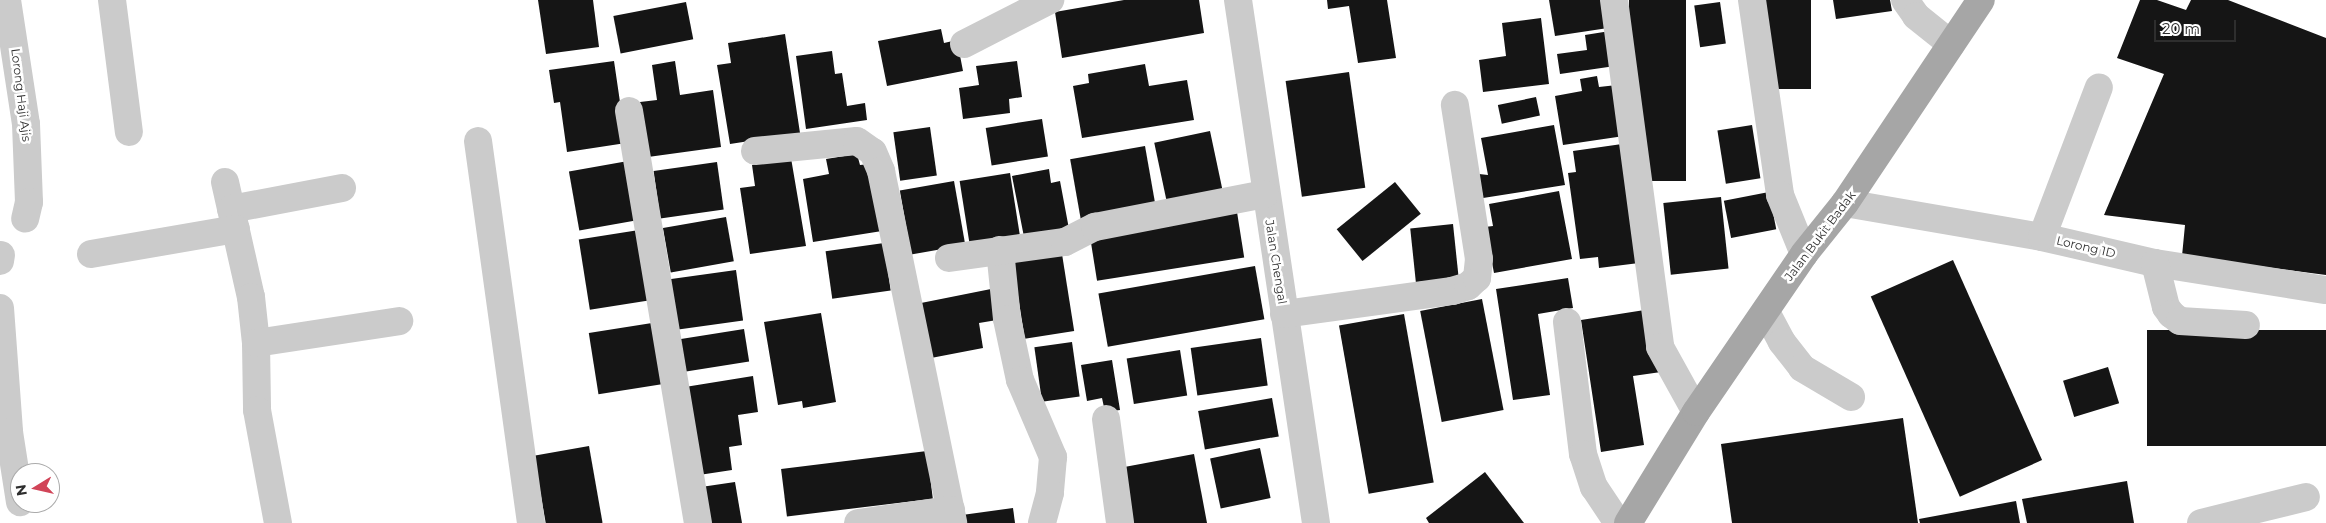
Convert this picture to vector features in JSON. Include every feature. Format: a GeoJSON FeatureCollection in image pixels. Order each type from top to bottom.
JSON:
{"type":"FeatureCollection","features":[{"type":"Feature","properties":{"kind":"main road","name":"Jalan Bukit Badak"},"geometry":{"type":"LineString","coordinates":[[1628,523],[1696,412],[1804,254],[1845,203],[1982,0]]}},
{"type":"Feature","properties":{"kind":"street","name":"Lorong Haji Ajis"},"geometry":{"type":"LineString","coordinates":[[7,0],[11,93],[29,202],[25,219]]}},
{"type":"Feature","properties":{"kind":"street"},"geometry":{"type":"LineString","coordinates":[[112,0],[129,132]]}},
{"type":"Feature","properties":{"kind":"street"},"geometry":{"type":"LineString","coordinates":[[964,44],[1050,0]]}},
{"type":"Feature","properties":{"kind":"street","name":"Jalan Chengal"},"geometry":{"type":"LineString","coordinates":[[1238,0],[1264,194],[1316,523]]}},
{"type":"Feature","properties":{"kind":"street"},"geometry":{"type":"LineString","coordinates":[[1614,0],[1660,347],[1696,412]]}},
{"type":"Feature","properties":{"kind":"street"},"geometry":{"type":"LineString","coordinates":[[1752,0],[1780,195],[1804,254]]}},
{"type":"Feature","properties":{"kind":"street"},"geometry":{"type":"LineString","coordinates":[[1906,0],[1916,16],[1951,44]]}},
{"type":"Feature","properties":{"kind":"street"},"geometry":{"type":"LineString","coordinates":[[2042,237],[2099,87]]}},
{"type":"Feature","properties":{"kind":"street"},"geometry":{"type":"LineString","coordinates":[[1284,314],[1452,291],[1468,286],[1477,278],[1479,259],[1455,105]]}},
{"type":"Feature","properties":{"kind":"street"},"geometry":{"type":"LineString","coordinates":[[629,112],[698,523]]}},
{"type":"Feature","properties":{"kind":"street"},"geometry":{"type":"LineString","coordinates":[[478,141],[531,523]]}},
{"type":"Feature","properties":{"kind":"street"},"geometry":{"type":"LineString","coordinates":[[754,151],[857,141],[873,152],[881,171],[952,517],[858,523]]}},
{"type":"Feature","properties":{"kind":"street"},"geometry":{"type":"LineString","coordinates":[[225,182],[251,297],[256,343],[257,410],[278,523]]}},
{"type":"Feature","properties":{"kind":"street"},"geometry":{"type":"LineString","coordinates":[[91,254],[234,219],[342,188]]}},
{"type":"Feature","properties":{"kind":"street"},"geometry":{"type":"LineString","coordinates":[[949,258],[1065,242],[1095,227],[1264,194]]}},
{"type":"Feature","properties":{"kind":"street","name":"Lorong 1D"},"geometry":{"type":"LineString","coordinates":[[1845,203],[2042,237],[2156,263],[2326,290]]}},
{"type":"Feature","properties":{"kind":"street"},"geometry":{"type":"LineString","coordinates":[[1000,250],[1007,319],[1020,380],[1053,457],[1050,493],[1042,523]]}},
{"type":"Feature","properties":{"kind":"street"},"geometry":{"type":"LineString","coordinates":[[2156,263],[2166,307],[2180,321],[2246,325]]}},
{"type":"Feature","properties":{"kind":"street"},"geometry":{"type":"LineString","coordinates":[[0,308],[8,432],[13,463]]}},
{"type":"Feature","properties":{"kind":"street"},"geometry":{"type":"LineString","coordinates":[[1766,312],[1782,342],[1802,368],[1852,397]]}},
{"type":"Feature","properties":{"kind":"street"},"geometry":{"type":"LineString","coordinates":[[256,343],[399,321]]}},
{"type":"Feature","properties":{"kind":"street"},"geometry":{"type":"LineString","coordinates":[[1567,322],[1583,454],[1594,487],[1618,523]]}},
{"type":"Feature","properties":{"kind":"street"},"geometry":{"type":"LineString","coordinates":[[1106,419],[1120,523]]}},
{"type":"Feature","properties":{"kind":"street"},"geometry":{"type":"LineString","coordinates":[[2201,523],[2306,497]]}},
{"type":"Feature","properties":{"kind":"building"},"geometry":{"type":"Polygon","coordinates":[[[538,0],[593,0],[599,47],[546,54],[538,0]]]}},
{"type":"Feature","properties":{"kind":"building"},"geometry":{"type":"Polygon","coordinates":[[[1124,0],[1199,0],[1204,33],[1062,58],[1055,12],[1124,0]]]}},
{"type":"Feature","properties":{"kind":"building"},"geometry":{"type":"Polygon","coordinates":[[[1327,0],[1387,0],[1396,58],[1358,63],[1349,6],[1328,9],[1327,0]]]}},
{"type":"Feature","properties":{"kind":"building"},"geometry":{"type":"Polygon","coordinates":[[[1549,0],[1604,0],[1608,28],[1555,36],[1549,0]]]}},
{"type":"Feature","properties":{"kind":"building"},"geometry":{"type":"Polygon","coordinates":[[[1629,0],[1686,0],[1686,181],[1629,181],[1629,0]]]}},
{"type":"Feature","properties":{"kind":"building"},"geometry":{"type":"Polygon","coordinates":[[[1765,0],[1811,0],[1811,89],[1765,89],[1765,0]]]}},
{"type":"Feature","properties":{"kind":"building"},"geometry":{"type":"Polygon","coordinates":[[[1833,0],[1890,0],[1892,11],[1836,19],[1833,0]]]}},
{"type":"Feature","properties":{"kind":"building"},"geometry":{"type":"Polygon","coordinates":[[[2140,0],[2157,0],[2186,10],[2191,0],[2228,0],[2326,38],[2326,275],[2182,256],[2185,225],[2104,215],[2164,74],[2117,58],[2140,0]]]}},
{"type":"Feature","properties":{"kind":"building"},"geometry":{"type":"Polygon","coordinates":[[[686,2],[693,39],[621,53],[613,16],[686,2]]]}},
{"type":"Feature","properties":{"kind":"building"},"geometry":{"type":"Polygon","coordinates":[[[1720,2],[1726,44],[1700,47],[1694,6],[1720,2]]]}},
{"type":"Feature","properties":{"kind":"building"},"geometry":{"type":"Polygon","coordinates":[[[1541,18],[1549,84],[1483,92],[1479,60],[1506,56],[1502,23],[1541,18]]]}},
{"type":"Feature","properties":{"kind":"building"},"geometry":{"type":"Polygon","coordinates":[[[941,29],[944,43],[957,40],[963,71],[887,86],[878,41],[941,29]]]}},
{"type":"Feature","properties":{"kind":"building"},"geometry":{"type":"Polygon","coordinates":[[[1610,31],[1615,66],[1560,74],[1557,54],[1587,50],[1585,35],[1610,31]]]}},
{"type":"Feature","properties":{"kind":"building"},"geometry":{"type":"Polygon","coordinates":[[[785,34],[800,133],[730,144],[717,65],[731,63],[728,43],[785,34]]]}},
{"type":"Feature","properties":{"kind":"building"},"geometry":{"type":"Polygon","coordinates":[[[832,51],[835,74],[842,73],[847,106],[865,103],[867,120],[806,129],[796,56],[832,51]]]}},
{"type":"Feature","properties":{"kind":"building"},"geometry":{"type":"Polygon","coordinates":[[[614,61],[626,143],[567,152],[560,102],[554,103],[549,70],[614,61]]]}},
{"type":"Feature","properties":{"kind":"building"},"geometry":{"type":"Polygon","coordinates":[[[675,61],[680,95],[713,90],[721,147],[648,157],[640,102],[657,100],[652,65],[675,61]]]}},
{"type":"Feature","properties":{"kind":"building"},"geometry":{"type":"Polygon","coordinates":[[[1017,61],[1022,97],[1009,99],[1010,113],[963,119],[959,88],[979,85],[976,66],[1017,61]]]}},
{"type":"Feature","properties":{"kind":"building"},"geometry":{"type":"Polygon","coordinates":[[[1145,64],[1149,86],[1187,80],[1194,120],[1082,138],[1073,86],[1089,83],[1088,74],[1145,64]]]}},
{"type":"Feature","properties":{"kind":"building"},"geometry":{"type":"Polygon","coordinates":[[[1349,72],[1365,188],[1302,197],[1286,81],[1349,72]]]}},
{"type":"Feature","properties":{"kind":"building"},"geometry":{"type":"Polygon","coordinates":[[[1597,76],[1599,87],[1617,85],[1624,136],[1563,145],[1555,96],[1582,91],[1580,79],[1597,76]]]}},
{"type":"Feature","properties":{"kind":"building"},"geometry":{"type":"Polygon","coordinates":[[[1536,97],[1540,116],[1502,124],[1498,105],[1536,97]]]}},
{"type":"Feature","properties":{"kind":"building"},"geometry":{"type":"Polygon","coordinates":[[[1042,119],[1048,157],[992,165],[986,128],[1042,119]]]}},
{"type":"Feature","properties":{"kind":"building"},"geometry":{"type":"Polygon","coordinates":[[[1554,125],[1565,185],[1483,198],[1479,174],[1488,175],[1481,138],[1554,125]]]}},
{"type":"Feature","properties":{"kind":"building"},"geometry":{"type":"Polygon","coordinates":[[[1752,125],[1760,178],[1726,184],[1717,130],[1752,125]]]}},
{"type":"Feature","properties":{"kind":"building"},"geometry":{"type":"Polygon","coordinates":[[[930,127],[937,176],[900,181],[893,132],[930,127]]]}},
{"type":"Feature","properties":{"kind":"building"},"geometry":{"type":"Polygon","coordinates":[[[1210,131],[1223,192],[1167,203],[1154,143],[1210,131]]]}},
{"type":"Feature","properties":{"kind":"building"},"geometry":{"type":"Polygon","coordinates":[[[1622,144],[1639,263],[1599,268],[1598,257],[1580,259],[1568,173],[1576,172],[1573,151],[1622,144]]]}},
{"type":"Feature","properties":{"kind":"building"},"geometry":{"type":"Polygon","coordinates":[[[1145,146],[1156,206],[1081,219],[1070,159],[1145,146]]]}},
{"type":"Feature","properties":{"kind":"building"},"geometry":{"type":"Polygon","coordinates":[[[857,154],[860,165],[870,164],[882,231],[813,242],[803,179],[829,174],[826,159],[857,154]]]}},
{"type":"Feature","properties":{"kind":"building"},"geometry":{"type":"Polygon","coordinates":[[[791,158],[806,246],[750,254],[740,188],[755,186],[752,165],[791,158]]]}},
{"type":"Feature","properties":{"kind":"building"},"geometry":{"type":"Polygon","coordinates":[[[628,161],[638,220],[579,231],[569,171],[628,161]]]}},
{"type":"Feature","properties":{"kind":"building"},"geometry":{"type":"Polygon","coordinates":[[[717,162],[724,210],[660,218],[654,171],[717,162]]]}},
{"type":"Feature","properties":{"kind":"building"},"geometry":{"type":"Polygon","coordinates":[[[1049,169],[1051,183],[1060,181],[1069,229],[1024,237],[1012,176],[1049,169]]]}},
{"type":"Feature","properties":{"kind":"building"},"geometry":{"type":"Polygon","coordinates":[[[1010,173],[1020,235],[969,243],[960,181],[1010,173]]]}},
{"type":"Feature","properties":{"kind":"building"},"geometry":{"type":"Polygon","coordinates":[[[954,181],[965,245],[911,255],[900,191],[954,181]]]}},
{"type":"Feature","properties":{"kind":"building"},"geometry":{"type":"Polygon","coordinates":[[[1395,182],[1421,214],[1363,261],[1337,229],[1395,182]]]}},
{"type":"Feature","properties":{"kind":"building"},"geometry":{"type":"Polygon","coordinates":[[[1559,191],[1572,259],[1494,273],[1485,227],[1493,226],[1489,204],[1559,191]]]}},
{"type":"Feature","properties":{"kind":"building"},"geometry":{"type":"Polygon","coordinates":[[[1769,192],[1776,229],[1731,238],[1724,201],[1769,192]]]}},
{"type":"Feature","properties":{"kind":"building"},"geometry":{"type":"Polygon","coordinates":[[[1721,197],[1729,269],[1671,275],[1663,203],[1721,197]]]}},
{"type":"Feature","properties":{"kind":"building"},"geometry":{"type":"Polygon","coordinates":[[[1237,212],[1244,257],[1097,281],[1090,235],[1237,212]]]}},
{"type":"Feature","properties":{"kind":"building"},"geometry":{"type":"Polygon","coordinates":[[[726,217],[734,261],[671,272],[663,228],[726,217]]]}},
{"type":"Feature","properties":{"kind":"building"},"geometry":{"type":"Polygon","coordinates":[[[1453,224],[1459,278],[1416,282],[1410,228],[1453,224]]]}},
{"type":"Feature","properties":{"kind":"building"},"geometry":{"type":"Polygon","coordinates":[[[639,230],[650,300],[590,310],[579,240],[639,230]]]}},
{"type":"Feature","properties":{"kind":"building"},"geometry":{"type":"Polygon","coordinates":[[[884,243],[891,291],[832,299],[826,251],[884,243]]]}},
{"type":"Feature","properties":{"kind":"building"},"geometry":{"type":"Polygon","coordinates":[[[1062,254],[1074,331],[1025,339],[1013,262],[1062,254]]]}},
{"type":"Feature","properties":{"kind":"building"},"geometry":{"type":"Polygon","coordinates":[[[1953,260],[2042,460],[1960,497],[1871,297],[1953,260]]]}},
{"type":"Feature","properties":{"kind":"building"},"geometry":{"type":"Polygon","coordinates":[[[1255,266],[1264,319],[1108,347],[1098,294],[1255,266]]]}},
{"type":"Feature","properties":{"kind":"building"},"geometry":{"type":"Polygon","coordinates":[[[736,270],[743,321],[675,330],[668,280],[736,270]]]}},
{"type":"Feature","properties":{"kind":"building"},"geometry":{"type":"Polygon","coordinates":[[[1568,278],[1573,308],[1538,314],[1550,395],[1513,400],[1496,289],[1568,278]]]}},
{"type":"Feature","properties":{"kind":"building"},"geometry":{"type":"Polygon","coordinates":[[[991,289],[997,320],[979,323],[983,348],[931,358],[921,303],[991,289]]]}},
{"type":"Feature","properties":{"kind":"building"},"geometry":{"type":"Polygon","coordinates":[[[1482,299],[1504,410],[1442,422],[1420,311],[1482,299]]]}},
{"type":"Feature","properties":{"kind":"building"},"geometry":{"type":"Polygon","coordinates":[[[1651,309],[1661,372],[1633,376],[1644,445],[1601,452],[1581,320],[1651,309]]]}},
{"type":"Feature","properties":{"kind":"building"},"geometry":{"type":"Polygon","coordinates":[[[821,313],[836,402],[803,408],[802,401],[778,405],[764,322],[821,313]]]}},
{"type":"Feature","properties":{"kind":"building"},"geometry":{"type":"Polygon","coordinates":[[[1404,314],[1434,482],[1369,494],[1339,325],[1404,314]]]}},
{"type":"Feature","properties":{"kind":"building"},"geometry":{"type":"Polygon","coordinates":[[[652,323],[662,384],[598,394],[589,333],[652,323]]]}},
{"type":"Feature","properties":{"kind":"building"},"geometry":{"type":"Polygon","coordinates":[[[744,329],[749,362],[683,372],[678,339],[744,329]]]}},
{"type":"Feature","properties":{"kind":"building"},"geometry":{"type":"Polygon","coordinates":[[[2147,330],[2326,330],[2326,446],[2147,446],[2147,330]]]}},
{"type":"Feature","properties":{"kind":"building"},"geometry":{"type":"Polygon","coordinates":[[[1261,338],[1268,386],[1197,395],[1191,348],[1261,338]]]}},
{"type":"Feature","properties":{"kind":"building"},"geometry":{"type":"Polygon","coordinates":[[[1072,342],[1080,396],[1042,402],[1034,347],[1072,342]]]}},
{"type":"Feature","properties":{"kind":"building"},"geometry":{"type":"Polygon","coordinates":[[[1180,350],[1187,395],[1134,404],[1127,358],[1180,350]]]}},
{"type":"Feature","properties":{"kind":"building"},"geometry":{"type":"Polygon","coordinates":[[[1112,360],[1120,410],[1105,412],[1102,398],[1087,401],[1081,365],[1112,360]]]}},
{"type":"Feature","properties":{"kind":"building"},"geometry":{"type":"Polygon","coordinates":[[[2108,367],[2119,403],[2074,417],[2063,381],[2108,367]]]}},
{"type":"Feature","properties":{"kind":"building"},"geometry":{"type":"Polygon","coordinates":[[[753,376],[758,412],[738,415],[742,445],[729,447],[732,470],[699,475],[685,387],[753,376]]]}},
{"type":"Feature","properties":{"kind":"building"},"geometry":{"type":"Polygon","coordinates":[[[1272,398],[1279,436],[1205,449],[1198,411],[1272,398]]]}},
{"type":"Feature","properties":{"kind":"building"},"geometry":{"type":"Polygon","coordinates":[[[1903,418],[1918,523],[1732,523],[1721,444],[1903,418]]]}},
{"type":"Feature","properties":{"kind":"building"},"geometry":{"type":"Polygon","coordinates":[[[589,446],[603,523],[546,523],[534,456],[589,446]]]}},
{"type":"Feature","properties":{"kind":"building"},"geometry":{"type":"Polygon","coordinates":[[[1260,448],[1271,498],[1221,508],[1210,459],[1260,448]]]}},
{"type":"Feature","properties":{"kind":"building"},"geometry":{"type":"Polygon","coordinates":[[[927,451],[933,499],[787,517],[781,469],[927,451]]]}},
{"type":"Feature","properties":{"kind":"building"},"geometry":{"type":"Polygon","coordinates":[[[1194,454],[1207,523],[1130,523],[1119,468],[1194,454]]]}},
{"type":"Feature","properties":{"kind":"building"},"geometry":{"type":"Polygon","coordinates":[[[1485,472],[1524,523],[1429,523],[1426,518],[1485,472]]]}},
{"type":"Feature","properties":{"kind":"building"},"geometry":{"type":"Polygon","coordinates":[[[2127,481],[2134,523],[2027,523],[2022,499],[2127,481]]]}},
{"type":"Feature","properties":{"kind":"building"},"geometry":{"type":"Polygon","coordinates":[[[735,482],[742,523],[707,523],[701,487],[735,482]]]}},
{"type":"Feature","properties":{"kind":"building"},"geometry":{"type":"Polygon","coordinates":[[[2016,501],[2020,523],[1920,523],[1919,519],[2016,501]]]}},
{"type":"Feature","properties":{"kind":"building"},"geometry":{"type":"Polygon","coordinates":[[[1013,508],[1015,523],[963,523],[962,515],[1013,508]]]}}]}
